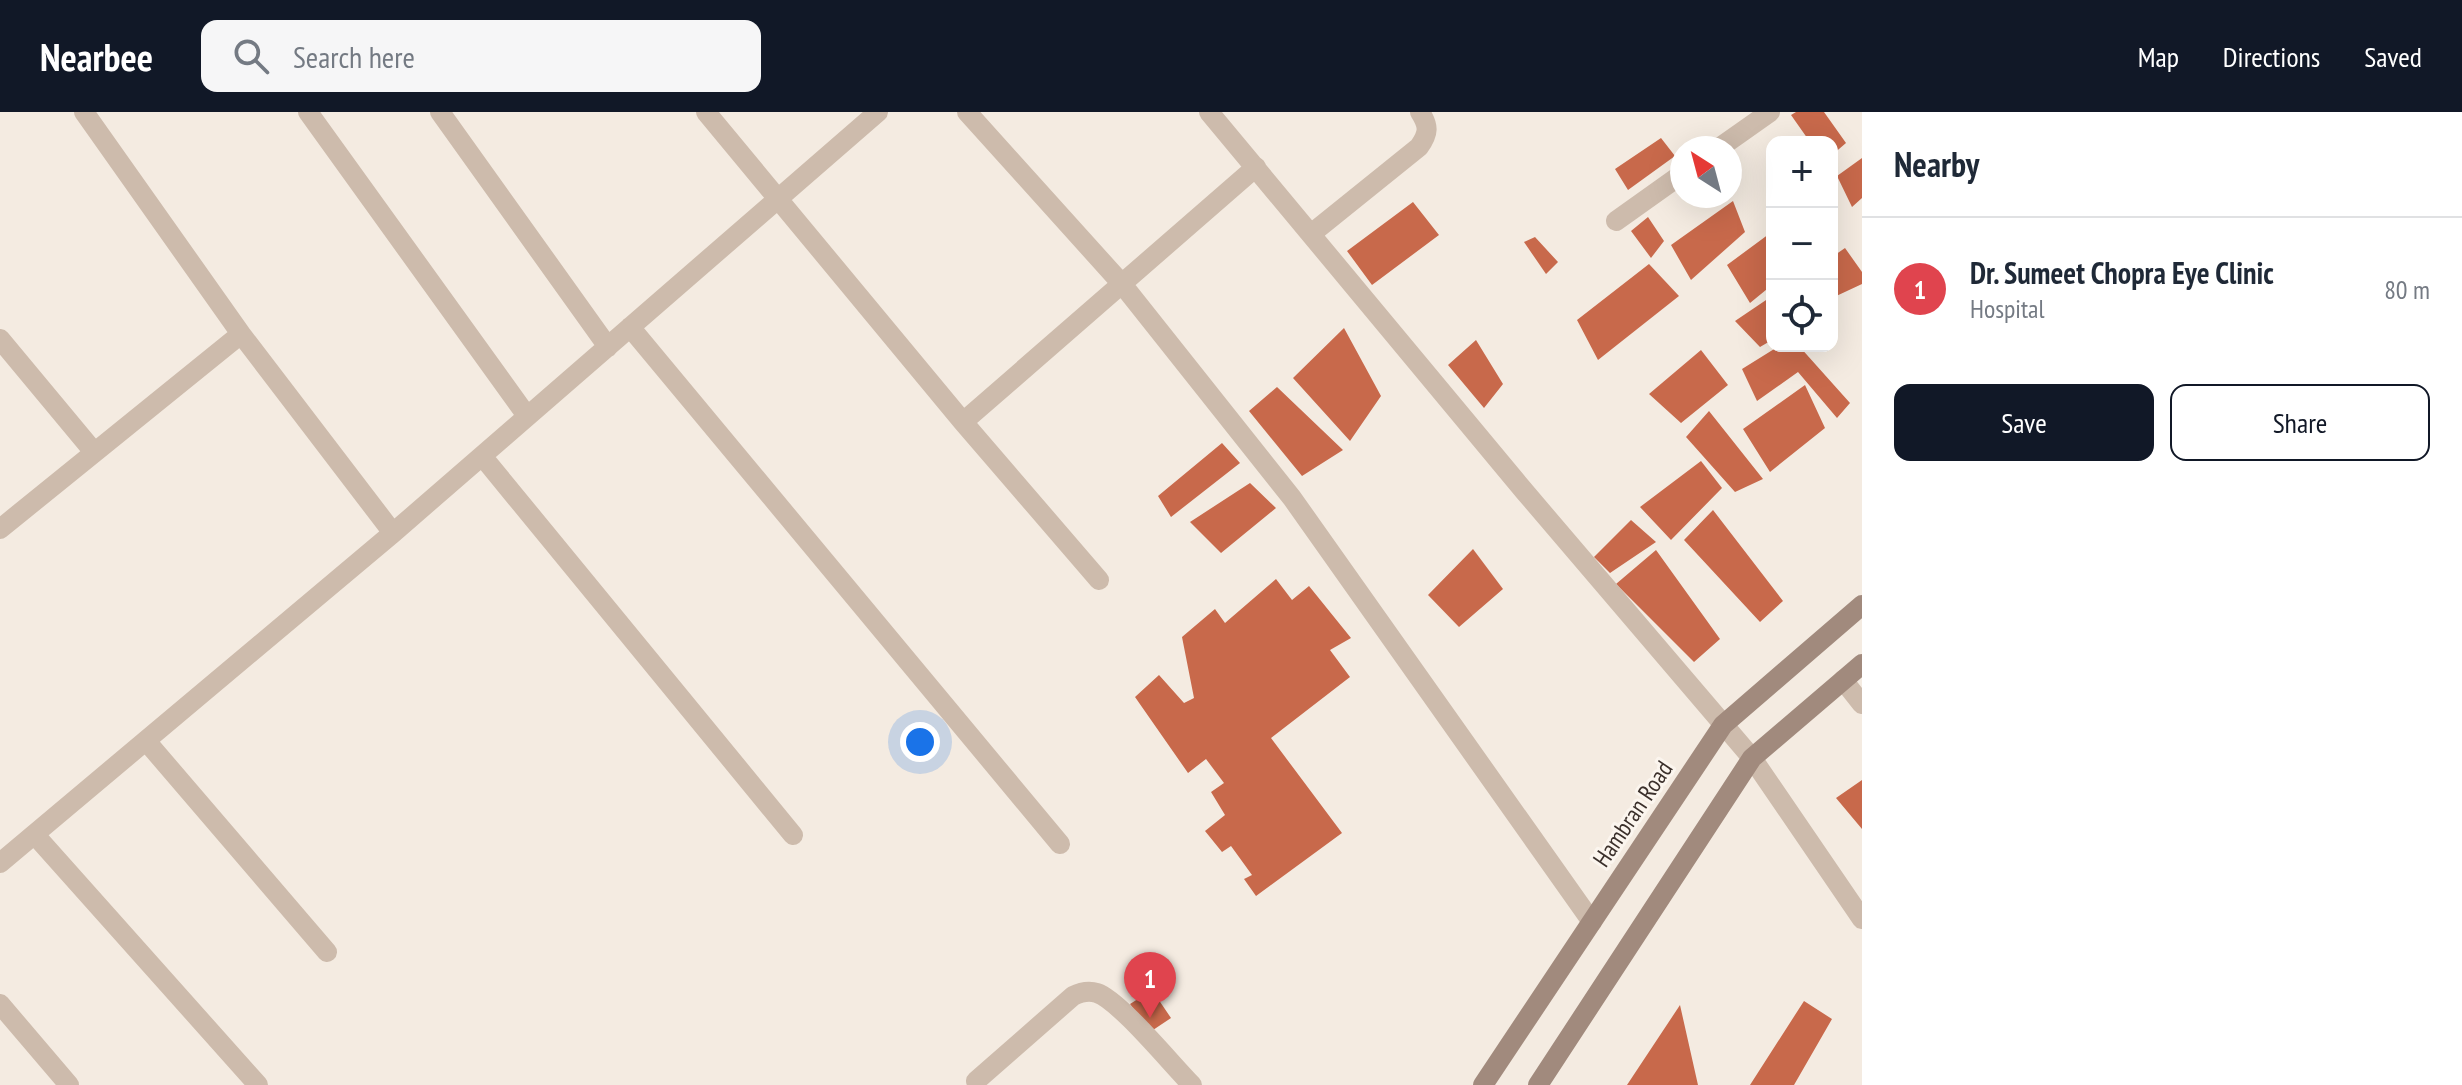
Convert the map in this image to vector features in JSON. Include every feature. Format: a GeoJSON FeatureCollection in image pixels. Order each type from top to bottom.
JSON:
{"type":"FeatureCollection","features":[{"type":"Feature","properties":{"kind":"main road","name":"Hambran Road"},"geometry":{"type":"LineString","coordinates":[[1483,1085],[1723,725],[1862,605]]}},
{"type":"Feature","properties":{"kind":"main road"},"geometry":{"type":"LineString","coordinates":[[1538,1085],[1752,758],[1862,664]]}},
{"type":"Feature","properties":{"kind":"street"},"geometry":{"type":"LineString","coordinates":[[84,112],[241,334],[393,533]]}},
{"type":"Feature","properties":{"kind":"street"},"geometry":{"type":"LineString","coordinates":[[308,112],[527,416]]}},
{"type":"Feature","properties":{"kind":"street"},"geometry":{"type":"LineString","coordinates":[[440,112],[608,347]]}},
{"type":"Feature","properties":{"kind":"street"},"geometry":{"type":"LineString","coordinates":[[706,112],[963,422],[1099,580]]}},
{"type":"Feature","properties":{"kind":"street"},"geometry":{"type":"LineString","coordinates":[[0,863],[393,533],[878,112]]}},
{"type":"Feature","properties":{"kind":"street"},"geometry":{"type":"LineString","coordinates":[[967,112],[1122,284],[1292,498],[1592,922]]}},
{"type":"Feature","properties":{"kind":"street"},"geometry":{"type":"LineString","coordinates":[[1209,112],[1752,758],[1862,919]]}},
{"type":"Feature","properties":{"kind":"street"},"geometry":{"type":"LineString","coordinates":[[1311,234],[1419,147],[1428,135],[1427,123],[1420,112]]}},
{"type":"Feature","properties":{"kind":"street"},"geometry":{"type":"LineString","coordinates":[[1736,136],[1770,112]]}},
{"type":"Feature","properties":{"kind":"street"},"geometry":{"type":"LineString","coordinates":[[963,422],[1256,167]]}},
{"type":"Feature","properties":{"kind":"street"},"geometry":{"type":"LineString","coordinates":[[1616,221],[1670,183]]}},
{"type":"Feature","properties":{"kind":"street"},"geometry":{"type":"LineString","coordinates":[[630,327],[1060,844]]}},
{"type":"Feature","properties":{"kind":"street"},"geometry":{"type":"LineString","coordinates":[[0,529],[241,334]]}},
{"type":"Feature","properties":{"kind":"street"},"geometry":{"type":"LineString","coordinates":[[0,339],[94,452]]}},
{"type":"Feature","properties":{"kind":"street"},"geometry":{"type":"LineString","coordinates":[[482,456],[793,835]]}},
{"type":"Feature","properties":{"kind":"street"},"geometry":{"type":"LineString","coordinates":[[1843,680],[1862,704]]}},
{"type":"Feature","properties":{"kind":"street"},"geometry":{"type":"LineString","coordinates":[[147,742],[327,952]]}},
{"type":"Feature","properties":{"kind":"street"},"geometry":{"type":"LineString","coordinates":[[35,835],[258,1085]]}},
{"type":"Feature","properties":{"kind":"street"},"geometry":{"type":"LineString","coordinates":[[976,1081],[1081,992],[1097,993],[1119,1007],[1192,1085]]}},
{"type":"Feature","properties":{"kind":"street"},"geometry":{"type":"LineString","coordinates":[[0,1004],[69,1085]]}},
{"type":"Feature","properties":{"kind":"building"},"geometry":{"type":"Polygon","coordinates":[[[1796,112],[1824,112],[1846,143],[1838,150],[1838,136],[1806,136],[1791,115],[1796,112]]]}},
{"type":"Feature","properties":{"kind":"building"},"geometry":{"type":"Polygon","coordinates":[[[1661,138],[1670,150],[1670,160],[1628,190],[1615,169],[1661,138]]]}},
{"type":"Feature","properties":{"kind":"building"},"geometry":{"type":"Polygon","coordinates":[[[1862,158],[1862,198],[1852,207],[1838,178],[1862,158]]]}},
{"type":"Feature","properties":{"kind":"building"},"geometry":{"type":"Polygon","coordinates":[[[1413,202],[1439,235],[1372,285],[1347,251],[1413,202]]]}},
{"type":"Feature","properties":{"kind":"building"},"geometry":{"type":"Polygon","coordinates":[[[1723,208],[1736,208],[1745,232],[1691,280],[1671,245],[1723,208]]]}},
{"type":"Feature","properties":{"kind":"building"},"geometry":{"type":"Polygon","coordinates":[[[1648,217],[1664,241],[1651,258],[1631,231],[1648,217]]]}},
{"type":"Feature","properties":{"kind":"building"},"geometry":{"type":"Polygon","coordinates":[[[1766,236],[1766,290],[1750,303],[1727,265],[1766,236]]]}},
{"type":"Feature","properties":{"kind":"building"},"geometry":{"type":"Polygon","coordinates":[[[1535,237],[1558,262],[1546,274],[1524,242],[1535,237]]]}},
{"type":"Feature","properties":{"kind":"building"},"geometry":{"type":"Polygon","coordinates":[[[1845,248],[1862,272],[1862,284],[1838,295],[1838,280],[1838,253],[1845,248]]]}},
{"type":"Feature","properties":{"kind":"building"},"geometry":{"type":"Polygon","coordinates":[[[1649,264],[1679,296],[1598,360],[1577,320],[1649,264]]]}},
{"type":"Feature","properties":{"kind":"building"},"geometry":{"type":"Polygon","coordinates":[[[1766,300],[1766,344],[1760,347],[1735,321],[1766,300]]]}},
{"type":"Feature","properties":{"kind":"building"},"geometry":{"type":"Polygon","coordinates":[[[1344,328],[1381,396],[1350,441],[1293,378],[1344,328]]]}},
{"type":"Feature","properties":{"kind":"building"},"geometry":{"type":"Polygon","coordinates":[[[1476,340],[1503,384],[1484,408],[1448,365],[1476,340]]]}},
{"type":"Feature","properties":{"kind":"building"},"geometry":{"type":"Polygon","coordinates":[[[1701,350],[1728,385],[1681,423],[1649,394],[1701,350]]]}},
{"type":"Feature","properties":{"kind":"building"},"geometry":{"type":"Polygon","coordinates":[[[1769,352],[1804,352],[1850,403],[1837,418],[1798,372],[1757,401],[1742,369],[1769,352]]]}},
{"type":"Feature","properties":{"kind":"building"},"geometry":{"type":"Polygon","coordinates":[[[1805,385],[1825,428],[1770,472],[1743,429],[1805,385]]]}},
{"type":"Feature","properties":{"kind":"building"},"geometry":{"type":"Polygon","coordinates":[[[1277,387],[1343,450],[1302,476],[1249,411],[1277,387]]]}},
{"type":"Feature","properties":{"kind":"building"},"geometry":{"type":"Polygon","coordinates":[[[1709,411],[1763,479],[1735,492],[1686,437],[1709,411]]]}},
{"type":"Feature","properties":{"kind":"building"},"geometry":{"type":"Polygon","coordinates":[[[1222,443],[1240,463],[1171,517],[1158,496],[1222,443]]]}},
{"type":"Feature","properties":{"kind":"building"},"geometry":{"type":"Polygon","coordinates":[[[1701,461],[1722,488],[1671,540],[1640,507],[1701,461]]]}},
{"type":"Feature","properties":{"kind":"building"},"geometry":{"type":"Polygon","coordinates":[[[1250,483],[1276,508],[1221,553],[1190,522],[1250,483]]]}},
{"type":"Feature","properties":{"kind":"building"},"geometry":{"type":"Polygon","coordinates":[[[1713,510],[1783,601],[1760,622],[1684,540],[1713,510]]]}},
{"type":"Feature","properties":{"kind":"building"},"geometry":{"type":"Polygon","coordinates":[[[1631,520],[1656,542],[1610,573],[1594,557],[1631,520]]]}},
{"type":"Feature","properties":{"kind":"building"},"geometry":{"type":"Polygon","coordinates":[[[1473,549],[1503,589],[1459,627],[1428,595],[1473,549]]]}},
{"type":"Feature","properties":{"kind":"building"},"geometry":{"type":"Polygon","coordinates":[[[1656,550],[1720,639],[1694,662],[1616,584],[1656,550]]]}},
{"type":"Feature","properties":{"kind":"building"},"geometry":{"type":"Polygon","coordinates":[[[1276,579],[1292,600],[1309,586],[1351,638],[1330,650],[1350,677],[1271,738],[1342,833],[1256,896],[1244,879],[1252,875],[1231,846],[1222,852],[1205,831],[1225,815],[1211,792],[1224,783],[1206,759],[1188,773],[1135,697],[1159,675],[1184,703],[1194,698],[1182,637],[1215,609],[1225,623],[1276,579]]]}},
{"type":"Feature","properties":{"kind":"building"},"geometry":{"type":"Polygon","coordinates":[[[1862,780],[1862,829],[1836,798],[1862,780]]]}},
{"type":"Feature","properties":{"kind":"building"},"geometry":{"type":"Polygon","coordinates":[[[1152,990],[1171,1018],[1150,1032],[1130,1004],[1152,990]]]}},
{"type":"Feature","properties":{"kind":"building"},"geometry":{"type":"Polygon","coordinates":[[[1804,1001],[1832,1019],[1794,1085],[1750,1085],[1804,1001]]]}},
{"type":"Feature","properties":{"kind":"building"},"geometry":{"type":"Polygon","coordinates":[[[1680,1005],[1698,1085],[1627,1085],[1680,1005]]]}},
{"type":"Feature","properties":{"kind":"place","name":"Dr. Sumeet Chopra Eye Clinic"},"geometry":{"type":"Point","coordinates":[1150,1018]}}]}
